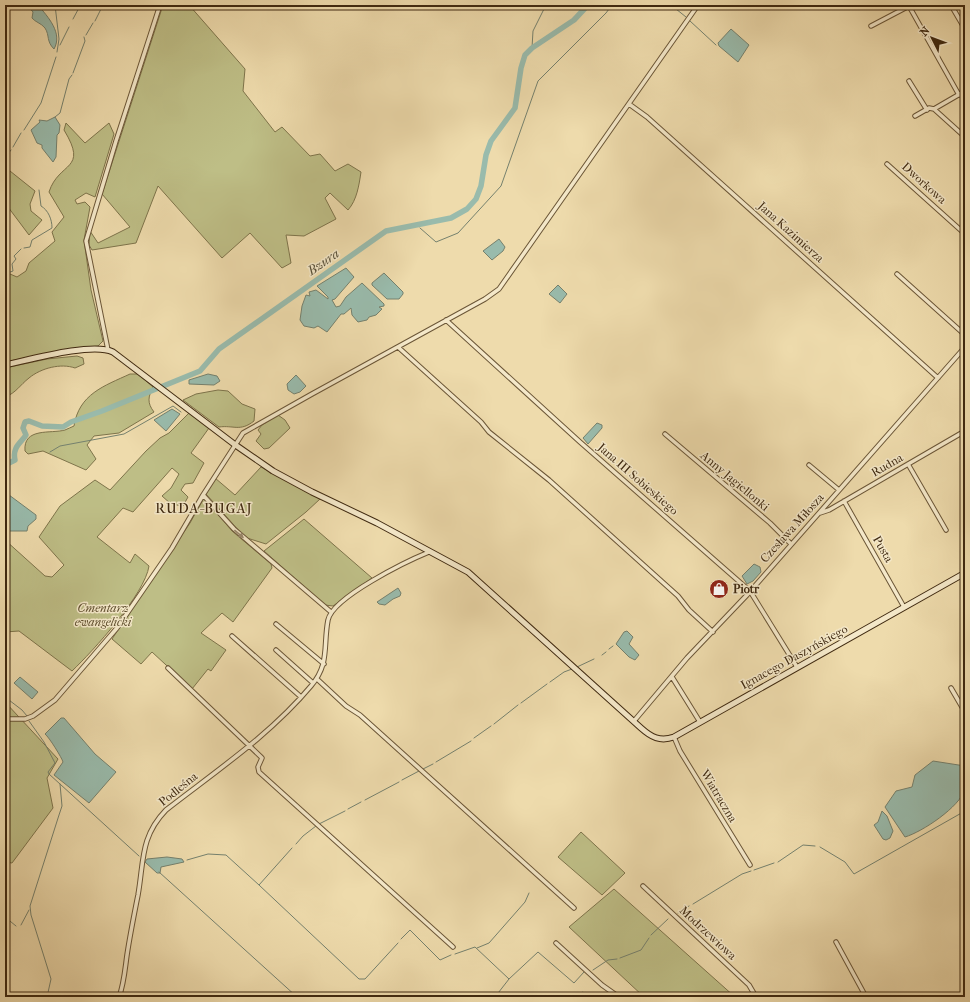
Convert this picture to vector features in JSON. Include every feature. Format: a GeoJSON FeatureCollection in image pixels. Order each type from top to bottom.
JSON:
{"type":"FeatureCollection","features":[{"type":"Feature","properties":{"kind":"street"},"geometry":{"type":"LineString","coordinates":[[5,365],[73,352],[96,349],[108,350],[88,252],[87,236],[160,5]]}},
{"type":"Feature","properties":{"kind":"street"},"geometry":{"type":"LineString","coordinates":[[5,719],[29,718],[59,696],[117,628],[172,548],[234,444],[241,435],[398,346],[485,300],[504,284],[698,5]]}},
{"type":"Feature","properties":{"kind":"street"},"geometry":{"type":"LineString","coordinates":[[951,5],[965,29]]}},
{"type":"Feature","properties":{"kind":"street"},"geometry":{"type":"LineString","coordinates":[[870,26],[910,6],[959,95]]}},
{"type":"Feature","properties":{"kind":"street"},"geometry":{"type":"LineString","coordinates":[[909,81],[927,110]]}},
{"type":"Feature","properties":{"kind":"street"},"geometry":{"type":"LineString","coordinates":[[915,116],[927,110],[934,109],[965,91]]}},
{"type":"Feature","properties":{"kind":"street","name":"Jana Kazimierza"},"geometry":{"type":"LineString","coordinates":[[629,104],[647,117],[938,378]]}},
{"type":"Feature","properties":{"kind":"street"},"geometry":{"type":"LineString","coordinates":[[934,109],[965,137]]}},
{"type":"Feature","properties":{"kind":"street","name":"Dworkowa"},"geometry":{"type":"LineString","coordinates":[[887,164],[965,234]]}},
{"type":"Feature","properties":{"kind":"street"},"geometry":{"type":"LineString","coordinates":[[897,274],[965,335]]}},
{"type":"Feature","properties":{"kind":"street","name":"Jana III Sobieskiego"},"geometry":{"type":"LineString","coordinates":[[446,320],[580,442],[750,590],[797,667]]}},
{"type":"Feature","properties":{"kind":"street"},"geometry":{"type":"LineString","coordinates":[[398,346],[481,422],[489,432],[549,480],[678,596],[689,610],[713,632]]}},
{"type":"Feature","properties":{"kind":"street","name":"Czesława Miłosza"},"geometry":{"type":"LineString","coordinates":[[634,721],[687,658],[713,632],[965,347]]}},
{"type":"Feature","properties":{"kind":"street","name":"Ignacego Daszyńskiego"},"geometry":{"type":"LineString","coordinates":[[108,350],[263,464],[293,482],[377,523],[472,575],[653,737],[662,739],[674,737],[965,572]]}},
{"type":"Feature","properties":{"kind":"street","name":"Rudna"},"geometry":{"type":"LineString","coordinates":[[819,513],[829,510],[965,431]]}},
{"type":"Feature","properties":{"kind":"street","name":"Anny Jagiellonki"},"geometry":{"type":"LineString","coordinates":[[665,434],[774,527],[790,544]]}},
{"type":"Feature","properties":{"kind":"street"},"geometry":{"type":"LineString","coordinates":[[908,464],[946,530]]}},
{"type":"Feature","properties":{"kind":"street"},"geometry":{"type":"LineString","coordinates":[[809,465],[839,490]]}},
{"type":"Feature","properties":{"kind":"street"},"geometry":{"type":"LineString","coordinates":[[203,495],[234,529],[332,612],[377,578],[429,552]]}},
{"type":"Feature","properties":{"kind":"street","name":"Pusta"},"geometry":{"type":"LineString","coordinates":[[844,501],[904,607]]}},
{"type":"Feature","properties":{"kind":"street","name":"Podleśna"},"geometry":{"type":"LineString","coordinates":[[119,997],[124,980],[131,926],[138,896],[143,848],[148,835],[157,820],[166,810],[251,746],[301,697],[317,679],[324,664],[328,621],[332,612]]}},
{"type":"Feature","properties":{"kind":"street"},"geometry":{"type":"LineString","coordinates":[[276,624],[324,664]]}},
{"type":"Feature","properties":{"kind":"street"},"geometry":{"type":"LineString","coordinates":[[232,636],[301,697]]}},
{"type":"Feature","properties":{"kind":"street"},"geometry":{"type":"LineString","coordinates":[[276,650],[313,683]]}},
{"type":"Feature","properties":{"kind":"street"},"geometry":{"type":"LineString","coordinates":[[168,668],[262,758],[258,767],[259,772],[453,947]]}},
{"type":"Feature","properties":{"kind":"street"},"geometry":{"type":"LineString","coordinates":[[672,677],[700,722]]}},
{"type":"Feature","properties":{"kind":"street"},"geometry":{"type":"LineString","coordinates":[[317,679],[346,706],[360,715],[574,908]]}},
{"type":"Feature","properties":{"kind":"street"},"geometry":{"type":"LineString","coordinates":[[951,688],[965,712]]}},
{"type":"Feature","properties":{"kind":"street","name":"Wiatraczna"},"geometry":{"type":"LineString","coordinates":[[674,737],[680,751],[750,865]]}},
{"type":"Feature","properties":{"kind":"street","name":"Modrzewiowa"},"geometry":{"type":"LineString","coordinates":[[643,886],[749,985],[756,997]]}},
{"type":"Feature","properties":{"kind":"street"},"geometry":{"type":"LineString","coordinates":[[836,942],[866,997]]}},
{"type":"Feature","properties":{"kind":"street"},"geometry":{"type":"LineString","coordinates":[[556,943],[602,985],[618,997]]}},
{"type":"Feature","properties":{"kind":"green space"},"geometry":{"type":"Polygon","coordinates":[[[163,5],[189,5],[245,69],[243,91],[275,132],[282,127],[310,156],[320,154],[335,171],[348,164],[361,172],[356,197],[348,210],[330,193],[325,198],[336,219],[304,236],[286,235],[291,263],[282,268],[250,233],[222,258],[158,186],[136,243],[92,250],[89,245],[90,231],[98,243],[130,227],[102,194],[163,5]]]}},
{"type":"Feature","properties":{"kind":"green space"},"geometry":{"type":"Polygon","coordinates":[[[66,123],[85,143],[109,123],[114,134],[95,197],[86,193],[75,200],[77,204],[85,202],[90,207],[84,240],[91,290],[103,341],[98,346],[44,354],[5,362],[5,276],[10,274],[17,277],[26,271],[29,263],[55,241],[52,232],[64,217],[49,192],[59,175],[70,165],[73,159],[74,153],[71,143],[64,130],[66,123]]]}},
{"type":"Feature","properties":{"kind":"green space"},"geometry":{"type":"Polygon","coordinates":[[[5,167],[35,191],[30,204],[31,211],[42,220],[29,235],[5,203],[5,167]]]}},
{"type":"Feature","properties":{"kind":"green space"},"geometry":{"type":"Polygon","coordinates":[[[77,356],[83,358],[84,364],[75,368],[57,366],[45,369],[34,374],[15,391],[5,397],[5,368],[47,359],[77,356]]]}},
{"type":"Feature","properties":{"kind":"green space"},"geometry":{"type":"Polygon","coordinates":[[[130,374],[138,374],[153,387],[149,400],[150,406],[154,412],[119,433],[94,436],[87,445],[96,459],[86,470],[43,451],[28,454],[25,451],[28,438],[33,435],[65,430],[74,426],[81,406],[94,392],[130,374]]]}},
{"type":"Feature","properties":{"kind":"green space"},"geometry":{"type":"Polygon","coordinates":[[[218,390],[228,391],[242,404],[255,409],[254,421],[241,427],[219,427],[183,400],[196,394],[218,390]]]}},
{"type":"Feature","properties":{"kind":"green space","name":"Cmentarz ewangelicki"},"geometry":{"type":"Polygon","coordinates":[[[189,413],[209,428],[191,453],[204,463],[193,483],[185,484],[181,490],[188,497],[183,506],[171,504],[162,496],[171,488],[179,474],[172,468],[133,512],[123,508],[97,537],[130,563],[135,554],[149,566],[138,591],[117,622],[72,671],[19,631],[5,632],[5,540],[45,576],[52,577],[64,565],[39,537],[60,506],[95,480],[110,490],[146,451],[160,438],[169,433],[189,413]]]}},
{"type":"Feature","properties":{"kind":"green space"},"geometry":{"type":"Polygon","coordinates":[[[278,415],[285,420],[290,428],[269,448],[264,449],[256,441],[261,434],[258,430],[262,425],[278,415]]]}},
{"type":"Feature","properties":{"kind":"green space"},"geometry":{"type":"Polygon","coordinates":[[[261,467],[320,499],[266,544],[247,538],[242,534],[206,494],[215,478],[235,495],[261,467]]]}},
{"type":"Feature","properties":{"kind":"green space"},"geometry":{"type":"Polygon","coordinates":[[[204,498],[232,531],[271,564],[272,568],[233,622],[222,613],[201,633],[226,650],[211,671],[208,669],[192,689],[152,652],[141,664],[112,639],[190,523],[204,498]]]}},
{"type":"Feature","properties":{"kind":"green space"},"geometry":{"type":"Polygon","coordinates":[[[304,519],[372,578],[333,606],[325,605],[264,551],[304,519]]]}},
{"type":"Feature","properties":{"kind":"green space"},"geometry":{"type":"Polygon","coordinates":[[[5,702],[58,759],[47,778],[53,808],[12,863],[5,862],[5,702]]]}},
{"type":"Feature","properties":{"kind":"green space"},"geometry":{"type":"Polygon","coordinates":[[[581,832],[625,873],[602,895],[558,857],[581,832]]]}},
{"type":"Feature","properties":{"kind":"green space"},"geometry":{"type":"Polygon","coordinates":[[[614,889],[735,997],[644,997],[569,927],[614,889]]]}},
{"type":"Feature","properties":{"kind":"shaded area"},"geometry":{"type":"Polygon","coordinates":[[[27,5],[38,5],[50,20],[56,31],[57,37],[54,49],[49,41],[45,28],[32,18],[33,12],[27,5]]]}},
{"type":"Feature","properties":{"kind":"shaded area"},"geometry":{"type":"Polygon","coordinates":[[[731,29],[749,45],[738,62],[719,46],[718,43],[731,29]]]}},
{"type":"Feature","properties":{"kind":"shaded area"},"geometry":{"type":"Polygon","coordinates":[[[55,117],[60,125],[59,133],[57,135],[56,157],[53,162],[42,148],[42,145],[37,143],[31,130],[40,122],[39,120],[47,121],[55,117]]]}},
{"type":"Feature","properties":{"kind":"shaded area"},"geometry":{"type":"Polygon","coordinates":[[[499,239],[505,247],[503,251],[492,260],[483,251],[499,239]]]}},
{"type":"Feature","properties":{"kind":"shaded area"},"geometry":{"type":"Polygon","coordinates":[[[346,268],[354,277],[335,299],[332,300],[336,307],[340,306],[346,297],[362,283],[384,304],[384,306],[379,307],[382,309],[376,315],[369,317],[367,320],[358,322],[352,315],[351,308],[344,314],[341,314],[327,332],[318,326],[314,328],[304,326],[300,320],[302,306],[306,295],[310,296],[309,292],[316,290],[328,299],[328,297],[317,286],[346,268]]]}},
{"type":"Feature","properties":{"kind":"shaded area"},"geometry":{"type":"Polygon","coordinates":[[[384,273],[403,292],[399,299],[387,299],[372,285],[372,283],[384,273]]]}},
{"type":"Feature","properties":{"kind":"shaded area"},"geometry":{"type":"Polygon","coordinates":[[[558,285],[567,294],[560,303],[549,294],[558,285]]]}},
{"type":"Feature","properties":{"kind":"shaded area"},"geometry":{"type":"Polygon","coordinates":[[[208,374],[217,376],[220,381],[214,385],[189,384],[189,380],[208,374]]]}},
{"type":"Feature","properties":{"kind":"shaded area"},"geometry":{"type":"Polygon","coordinates":[[[296,375],[306,386],[300,392],[294,394],[288,390],[287,384],[296,375]]]}},
{"type":"Feature","properties":{"kind":"shaded area"},"geometry":{"type":"Polygon","coordinates":[[[172,409],[180,414],[166,431],[154,420],[172,409]]]}},
{"type":"Feature","properties":{"kind":"shaded area"},"geometry":{"type":"Polygon","coordinates":[[[597,423],[602,425],[602,428],[588,444],[583,438],[597,423]]]}},
{"type":"Feature","properties":{"kind":"shaded area"},"geometry":{"type":"Polygon","coordinates":[[[5,492],[36,515],[36,519],[28,526],[27,531],[5,530],[5,492]]]}},
{"type":"Feature","properties":{"kind":"shaded area"},"geometry":{"type":"Polygon","coordinates":[[[754,564],[760,567],[761,572],[753,581],[747,584],[742,576],[754,564]]]}},
{"type":"Feature","properties":{"kind":"shaded area"},"geometry":{"type":"Polygon","coordinates":[[[398,588],[401,593],[400,596],[385,605],[377,602],[398,588]]]}},
{"type":"Feature","properties":{"kind":"shaded area"},"geometry":{"type":"Polygon","coordinates":[[[627,631],[633,637],[629,644],[639,655],[635,660],[629,657],[616,644],[624,632],[627,631]]]}},
{"type":"Feature","properties":{"kind":"shaded area"},"geometry":{"type":"Polygon","coordinates":[[[20,677],[38,692],[32,699],[14,683],[20,677]]]}},
{"type":"Feature","properties":{"kind":"shaded area"},"geometry":{"type":"Polygon","coordinates":[[[61,718],[64,718],[95,754],[116,772],[89,803],[54,775],[63,762],[45,734],[61,718]]]}},
{"type":"Feature","properties":{"kind":"shaded area"},"geometry":{"type":"Polygon","coordinates":[[[933,761],[965,766],[965,789],[962,796],[956,803],[940,818],[921,830],[905,837],[885,807],[896,791],[912,787],[915,775],[933,761]]]}},
{"type":"Feature","properties":{"kind":"shaded area"},"geometry":{"type":"Polygon","coordinates":[[[882,811],[887,816],[893,831],[890,838],[886,840],[883,839],[874,825],[878,822],[882,811]]]}},
{"type":"Feature","properties":{"kind":"shaded area"},"geometry":{"type":"Polygon","coordinates":[[[167,857],[182,859],[184,862],[161,867],[160,873],[157,873],[145,862],[147,859],[167,857]]]}},
{"type":"Feature","properties":{"kind":"waterway"},"geometry":{"type":"LineString","coordinates":[[55,5],[59,39],[57,52]]}},
{"type":"Feature","properties":{"kind":"waterway"},"geometry":{"type":"LineString","coordinates":[[95,21],[103,5]]}},
{"type":"Feature","properties":{"kind":"waterway"},"geometry":{"type":"LineString","coordinates":[[532,48],[533,31],[546,5]]}},
{"type":"Feature","properties":{"kind":"waterway","name":"Bzura"},"geometry":{"type":"LineString","coordinates":[[5,465],[15,460],[14,456],[16,448],[26,435],[23,428],[25,422],[29,421],[42,426],[63,427],[71,422],[200,371],[219,349],[386,231],[451,218],[467,209],[476,199],[481,186],[486,155],[491,141],[515,108],[521,68],[525,55],[532,48],[574,20],[588,5]]}},
{"type":"Feature","properties":{"kind":"waterway"},"geometry":{"type":"LineString","coordinates":[[420,228],[436,242],[458,233],[501,186],[538,81],[606,13],[612,5]]}},
{"type":"Feature","properties":{"kind":"waterway"},"geometry":{"type":"LineString","coordinates":[[671,5],[686,17]]}},
{"type":"Feature","properties":{"kind":"waterway"},"geometry":{"type":"LineString","coordinates":[[73,19],[80,6]]}},
{"type":"Feature","properties":{"kind":"waterway"},"geometry":{"type":"LineString","coordinates":[[690,21],[716,45]]}},
{"type":"Feature","properties":{"kind":"waterway"},"geometry":{"type":"LineString","coordinates":[[86,35],[93,23]]}},
{"type":"Feature","properties":{"kind":"waterway"},"geometry":{"type":"LineString","coordinates":[[60,45],[69,27]]}},
{"type":"Feature","properties":{"kind":"waterway"},"geometry":{"type":"LineString","coordinates":[[73,73],[85,41],[84,37]]}},
{"type":"Feature","properties":{"kind":"waterway"},"geometry":{"type":"LineString","coordinates":[[24,130],[41,103],[56,57]]}},
{"type":"Feature","properties":{"kind":"waterway"},"geometry":{"type":"LineString","coordinates":[[55,117],[60,113],[69,79],[72,75]]}},
{"type":"Feature","properties":{"kind":"waterway"},"geometry":{"type":"LineString","coordinates":[[13,147],[21,133]]}},
{"type":"Feature","properties":{"kind":"waterway"},"geometry":{"type":"LineString","coordinates":[[5,158],[11,150]]}},
{"type":"Feature","properties":{"kind":"waterway"},"geometry":{"type":"LineString","coordinates":[[24,248],[30,247],[32,240],[52,228],[49,215],[41,206],[39,190]]}},
{"type":"Feature","properties":{"kind":"waterway"},"geometry":{"type":"LineString","coordinates":[[5,274],[13,271],[12,264],[16,259],[14,256],[21,249]]}},
{"type":"Feature","properties":{"kind":"waterway"},"geometry":{"type":"LineString","coordinates":[[50,452],[60,446],[124,434],[173,406],[181,412]]}},
{"type":"Feature","properties":{"kind":"waterway"},"geometry":{"type":"LineString","coordinates":[[609,649],[613,646]]}},
{"type":"Feature","properties":{"kind":"waterway"},"geometry":{"type":"LineString","coordinates":[[602,655],[606,652]]}},
{"type":"Feature","properties":{"kind":"waterway"},"geometry":{"type":"LineString","coordinates":[[577,667],[594,659]]}},
{"type":"Feature","properties":{"kind":"waterway"},"geometry":{"type":"LineString","coordinates":[[550,682],[564,672],[572,669]]}},
{"type":"Feature","properties":{"kind":"waterway"},"geometry":{"type":"LineString","coordinates":[[521,703],[547,684]]}},
{"type":"Feature","properties":{"kind":"waterway"},"geometry":{"type":"LineString","coordinates":[[5,697],[22,710],[27,716]]}},
{"type":"Feature","properties":{"kind":"waterway"},"geometry":{"type":"LineString","coordinates":[[494,724],[518,705]]}},
{"type":"Feature","properties":{"kind":"waterway"},"geometry":{"type":"LineString","coordinates":[[29,721],[44,742],[55,763],[48,772],[49,774],[139,856]]}},
{"type":"Feature","properties":{"kind":"waterway"},"geometry":{"type":"LineString","coordinates":[[474,738],[491,726]]}},
{"type":"Feature","properties":{"kind":"waterway"},"geometry":{"type":"LineString","coordinates":[[436,762],[471,741]]}},
{"type":"Feature","properties":{"kind":"waterway"},"geometry":{"type":"LineString","coordinates":[[423,769],[433,764]]}},
{"type":"Feature","properties":{"kind":"waterway"},"geometry":{"type":"LineString","coordinates":[[402,780],[419,771]]}},
{"type":"Feature","properties":{"kind":"waterway"},"geometry":{"type":"LineString","coordinates":[[365,800],[399,782]]}},
{"type":"Feature","properties":{"kind":"waterway"},"geometry":{"type":"LineString","coordinates":[[47,997],[51,979],[31,915],[30,906],[62,806],[60,784]]}},
{"type":"Feature","properties":{"kind":"waterway"},"geometry":{"type":"LineString","coordinates":[[348,809],[361,802]]}},
{"type":"Feature","properties":{"kind":"waterway"},"geometry":{"type":"LineString","coordinates":[[319,824],[345,811]]}},
{"type":"Feature","properties":{"kind":"waterway"},"geometry":{"type":"LineString","coordinates":[[820,847],[845,862],[854,874],[965,811]]}},
{"type":"Feature","properties":{"kind":"waterway"},"geometry":{"type":"LineString","coordinates":[[296,844],[303,836],[316,826]]}},
{"type":"Feature","properties":{"kind":"waterway"},"geometry":{"type":"LineString","coordinates":[[778,862],[803,845],[815,846]]}},
{"type":"Feature","properties":{"kind":"waterway"},"geometry":{"type":"LineString","coordinates":[[187,860],[208,854],[226,855],[259,885],[292,848]]}},
{"type":"Feature","properties":{"kind":"waterway"},"geometry":{"type":"LineString","coordinates":[[754,870],[774,863]]}},
{"type":"Feature","properties":{"kind":"waterway"},"geometry":{"type":"LineString","coordinates":[[693,904],[742,874],[751,871]]}},
{"type":"Feature","properties":{"kind":"waterway"},"geometry":{"type":"LineString","coordinates":[[159,872],[297,997]]}},
{"type":"Feature","properties":{"kind":"waterway"},"geometry":{"type":"LineString","coordinates":[[259,885],[359,979],[365,979],[398,943]]}},
{"type":"Feature","properties":{"kind":"waterway"},"geometry":{"type":"LineString","coordinates":[[477,948],[489,943],[525,902],[529,893]]}},
{"type":"Feature","properties":{"kind":"waterway"},"geometry":{"type":"LineString","coordinates":[[678,913],[689,906]]}},
{"type":"Feature","properties":{"kind":"waterway"},"geometry":{"type":"LineString","coordinates":[[21,925],[29,910]]}},
{"type":"Feature","properties":{"kind":"waterway"},"geometry":{"type":"LineString","coordinates":[[5,917],[16,926]]}},
{"type":"Feature","properties":{"kind":"waterway"},"geometry":{"type":"LineString","coordinates":[[651,935],[668,919]]}},
{"type":"Feature","properties":{"kind":"waterway"},"geometry":{"type":"LineString","coordinates":[[401,939],[410,930],[440,960],[451,955]]}},
{"type":"Feature","properties":{"kind":"waterway"},"geometry":{"type":"LineString","coordinates":[[620,958],[641,950],[649,938]]}},
{"type":"Feature","properties":{"kind":"waterway"},"geometry":{"type":"LineString","coordinates":[[455,954],[475,947],[509,979],[495,997]]}},
{"type":"Feature","properties":{"kind":"waterway"},"geometry":{"type":"LineString","coordinates":[[509,979],[538,952],[574,983],[584,972]]}},
{"type":"Feature","properties":{"kind":"waterway"},"geometry":{"type":"LineString","coordinates":[[593,970],[608,960],[617,959]]}},
{"type":"Feature","properties":{"kind":"waterway"},"geometry":{"type":"LineString","coordinates":[[583,992],[586,997]]}},
{"type":"Feature","properties":{"kind":"place","name":"Piotr"},"geometry":{"type":"Point","coordinates":[719,589]}},
{"type":"Feature","properties":{"kind":"district","name":"RUDA-BUGAJ"},"geometry":{"type":"Point","coordinates":[204,508]}}]}
